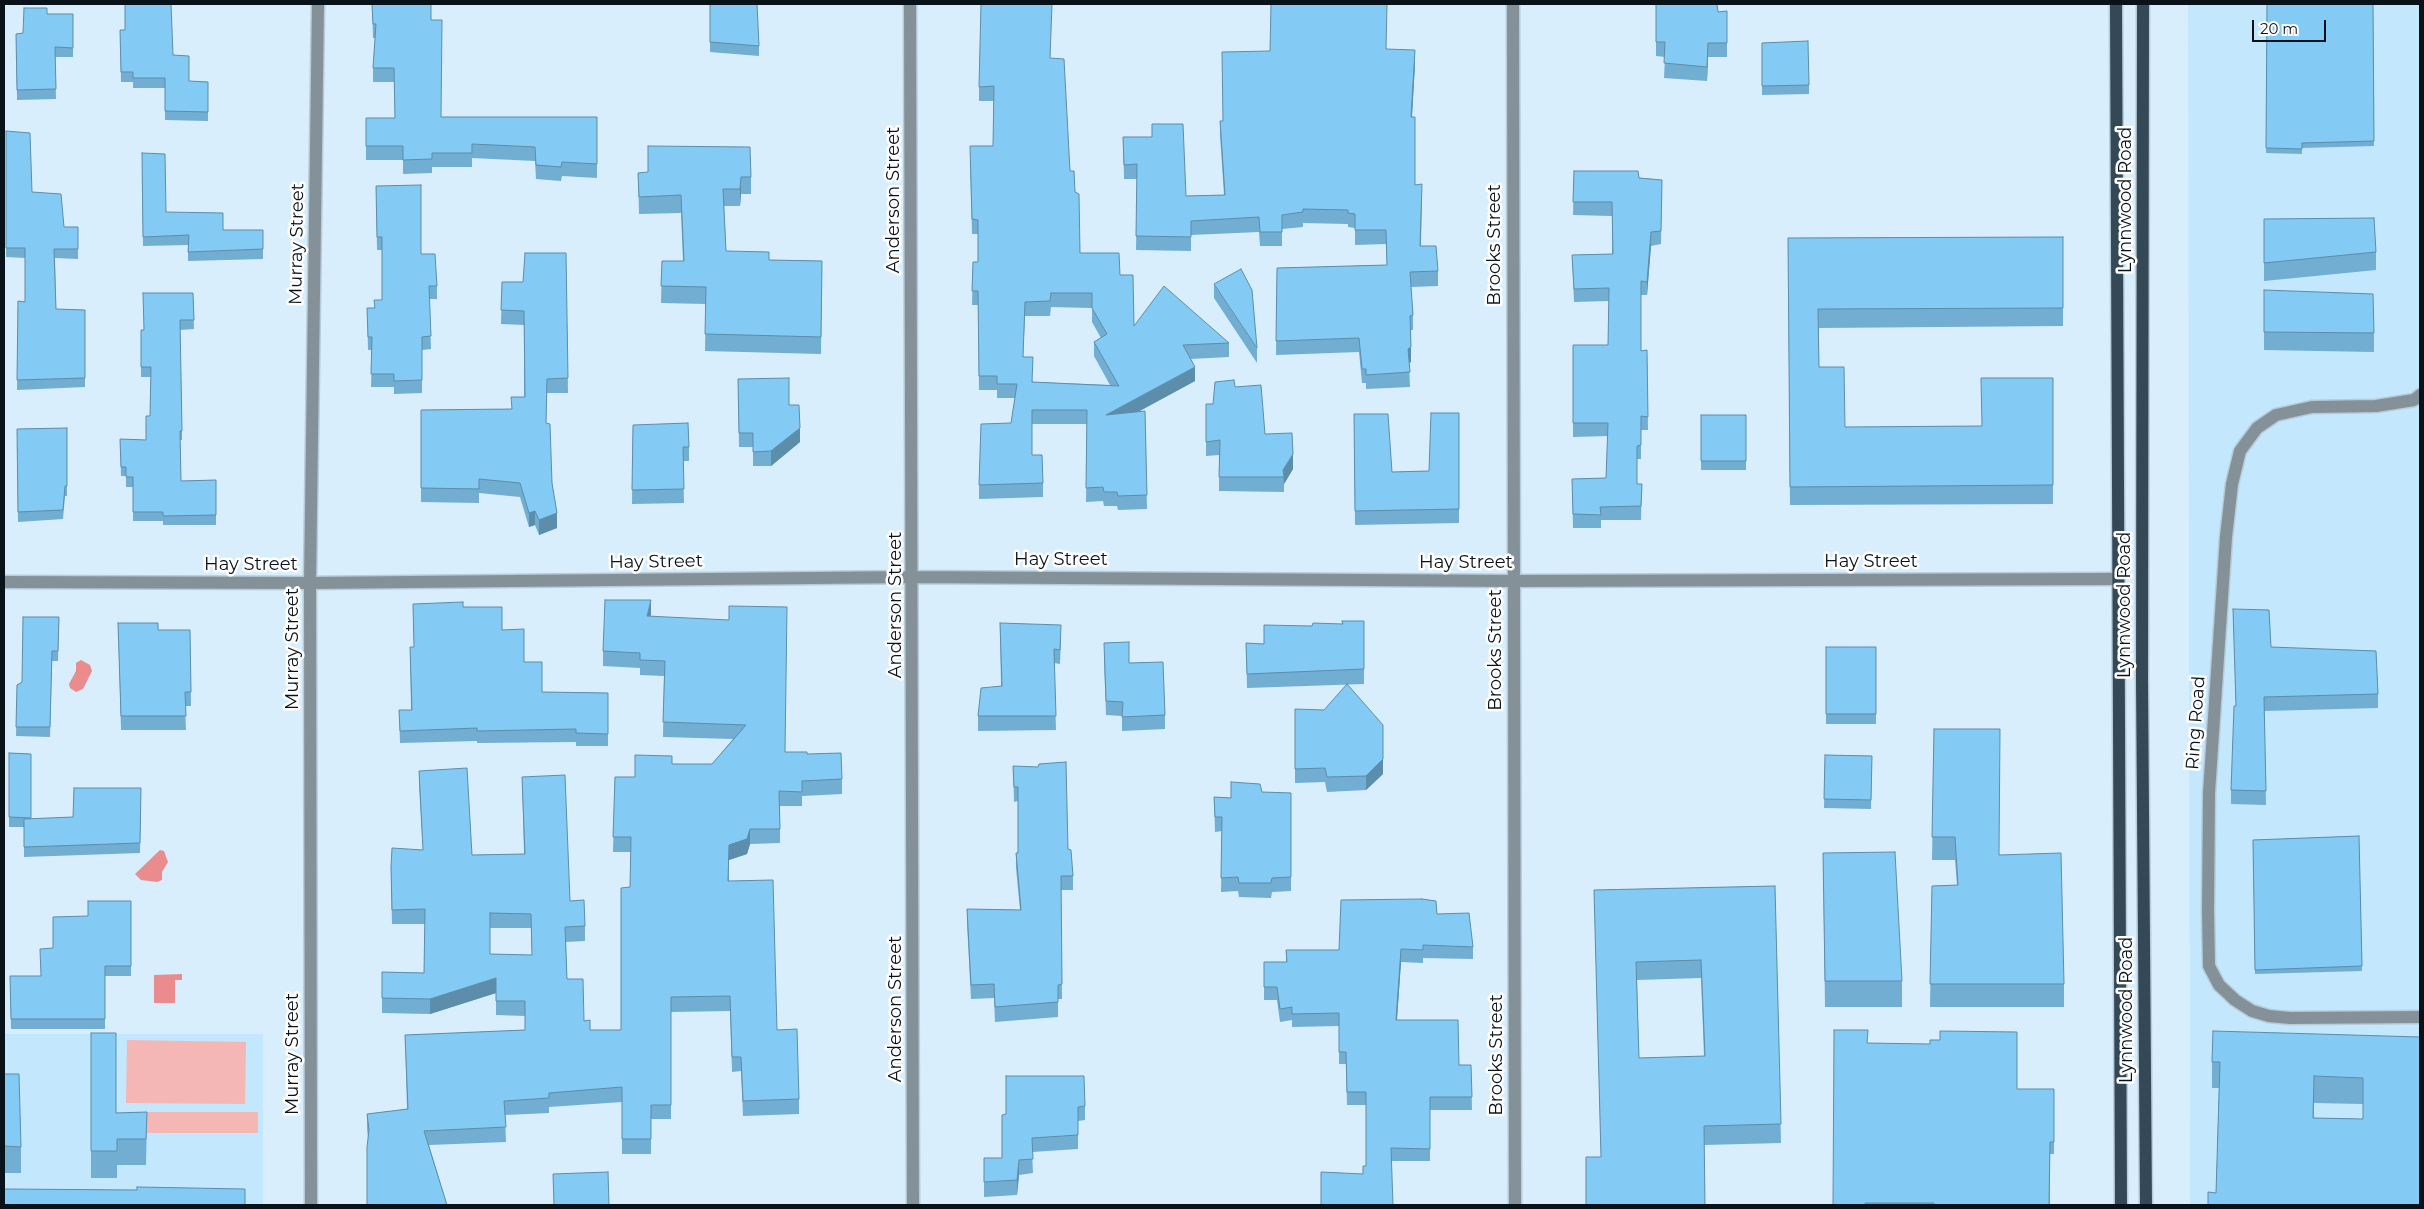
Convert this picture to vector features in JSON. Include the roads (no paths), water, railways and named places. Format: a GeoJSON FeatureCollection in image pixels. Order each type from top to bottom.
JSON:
{"type":"FeatureCollection","features":[{"type":"Feature","properties":{"kind":"main road","name":"Lynnwood Road"},"geometry":{"type":"LineString","coordinates":[[2116,4],[2121,1205]]}},
{"type":"Feature","properties":{"kind":"main road","name":"Lynnwood Road"},"geometry":{"type":"LineString","coordinates":[[2143,4],[2142,678],[2146,1205]]}},
{"type":"Feature","properties":{"kind":"street","name":"Murray Street"},"geometry":{"type":"LineString","coordinates":[[311,1205],[310,583],[318,4]]}},
{"type":"Feature","properties":{"kind":"street","name":"Anderson Street"},"geometry":{"type":"LineString","coordinates":[[910,4],[913,577],[913,1205]]}},
{"type":"Feature","properties":{"kind":"street","name":"Brooks Street"},"geometry":{"type":"LineString","coordinates":[[1513,4],[1515,1205]]}},
{"type":"Feature","properties":{"kind":"street","name":"Ring Road"},"geometry":{"type":"LineString","coordinates":[[2420,395],[2414,400],[2376,406],[2312,407],[2276,415],[2257,428],[2240,451],[2232,484],[2226,537],[2209,793],[2208,901],[2209,966],[2219,985],[2235,1000],[2252,1011],[2269,1016],[2290,1018],[2420,1017]]}},
{"type":"Feature","properties":{"kind":"street","name":"Hay Street"},"geometry":{"type":"LineString","coordinates":[[4,582],[310,583],[913,577],[1513,581],[2118,579]]}}]}
